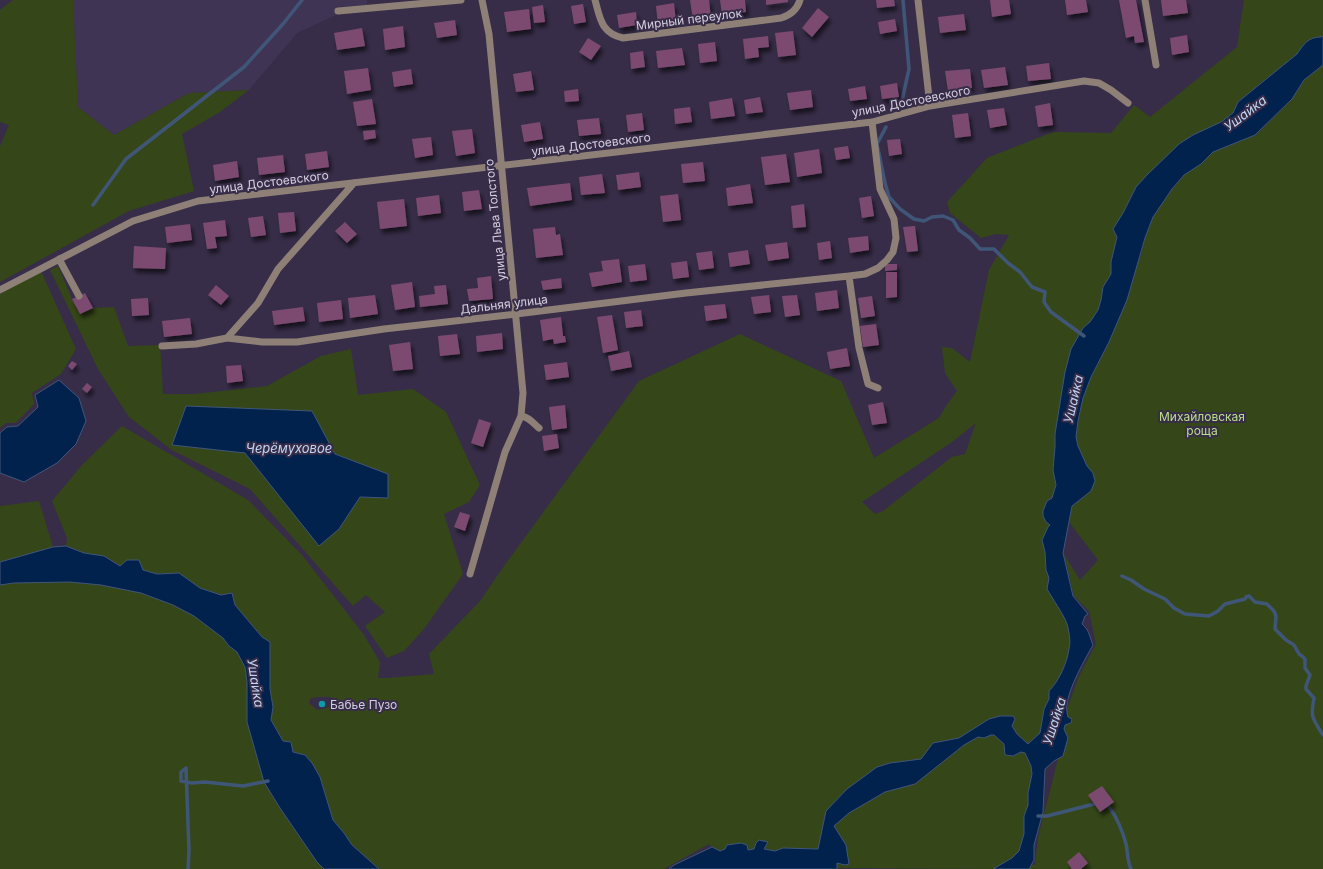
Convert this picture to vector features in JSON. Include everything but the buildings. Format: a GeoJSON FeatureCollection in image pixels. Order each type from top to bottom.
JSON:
{"type":"FeatureCollection","features":[{"type":"Feature","properties":{"kind":"street"},"geometry":{"type":"LineString","coordinates":[[338,12],[461,0]]}},
{"type":"Feature","properties":{"kind":"street","name":"улица Льва Толстого"},"geometry":{"type":"LineString","coordinates":[[470,574],[505,452],[521,416],[523,393],[500,166],[489,34],[482,0]]}},
{"type":"Feature","properties":{"kind":"street","name":"Мирный переулок"},"geometry":{"type":"LineString","coordinates":[[595,0],[603,27],[615,36],[623,38],[781,18],[795,11],[800,0]]}},
{"type":"Feature","properties":{"kind":"street"},"geometry":{"type":"LineString","coordinates":[[918,0],[930,106]]}},
{"type":"Feature","properties":{"kind":"street"},"geometry":{"type":"LineString","coordinates":[[1145,0],[1156,65]]}},
{"type":"Feature","properties":{"kind":"street","name":"улица Достоевского"},"geometry":{"type":"LineString","coordinates":[[0,290],[133,221],[198,201],[872,122],[930,106],[1084,82],[1099,83],[1128,102]]}},
{"type":"Feature","properties":{"kind":"street","name":"Дальняя улица"},"geometry":{"type":"LineString","coordinates":[[162,346],[196,344],[228,338],[262,342],[297,342],[384,329],[693,292],[865,274],[878,268],[894,252],[896,238],[894,219],[880,189],[872,122]]}},
{"type":"Feature","properties":{"kind":"street"},"geometry":{"type":"LineString","coordinates":[[228,338],[258,302],[278,268],[354,183]]}},
{"type":"Feature","properties":{"kind":"street"},"geometry":{"type":"LineString","coordinates":[[59,259],[79,296]]}},
{"type":"Feature","properties":{"kind":"street"},"geometry":{"type":"LineString","coordinates":[[849,276],[859,348],[868,384],[878,388]]}},
{"type":"Feature","properties":{"kind":"street"},"geometry":{"type":"LineString","coordinates":[[521,416],[526,416],[539,428]]}},
{"type":"Feature","properties":{"kind":"shaded area"},"geometry":{"type":"Polygon","coordinates":[[[73,0],[367,0],[367,5],[336,7],[336,15],[297,33],[249,90],[189,93],[114,135],[78,107],[73,0]]]}},
{"type":"Feature","properties":{"kind":"green space"},"geometry":{"type":"Polygon","coordinates":[[[13,0],[73,0],[78,107],[114,135],[189,93],[249,90],[220,112],[182,134],[194,191],[129,211],[0,282],[0,146],[9,125],[0,122],[0,10],[13,0]]]}},
{"type":"Feature","properties":{"kind":"green space"},"geometry":{"type":"Polygon","coordinates":[[[1244,0],[1323,0],[1323,36],[1304,44],[1297,54],[1238,102],[1233,113],[1222,122],[1193,135],[1123,213],[1113,229],[1117,237],[1111,262],[1111,274],[1103,287],[1098,310],[1090,322],[1083,328],[1071,349],[1065,372],[1055,434],[1053,470],[1056,485],[1052,498],[1047,501],[1043,511],[1046,522],[1050,525],[1042,540],[1045,552],[1046,570],[1049,578],[1047,589],[1061,611],[1067,624],[1070,643],[1062,672],[1049,691],[1049,699],[1044,709],[1040,733],[1028,744],[1017,734],[1012,726],[1015,719],[989,719],[959,738],[933,743],[921,759],[890,763],[826,811],[818,849],[783,848],[775,851],[763,848],[756,843],[754,849],[725,849],[720,851],[709,844],[664,869],[379,869],[352,845],[333,820],[320,777],[305,755],[293,752],[283,741],[271,720],[273,707],[270,689],[270,642],[262,637],[235,605],[232,593],[221,595],[200,588],[179,573],[157,574],[120,566],[104,556],[84,553],[66,546],[67,538],[52,501],[82,465],[122,426],[248,500],[302,555],[364,635],[380,662],[378,678],[434,674],[429,654],[481,600],[639,381],[740,334],[841,381],[874,458],[939,418],[957,391],[945,373],[942,347],[952,348],[970,362],[989,270],[1009,235],[996,234],[981,238],[950,213],[947,202],[987,158],[1053,132],[1111,133],[1134,105],[1150,117],[1237,47],[1244,0]],[[976,423],[952,442],[862,502],[875,514],[883,511],[952,457],[965,454],[976,423]],[[331,697],[311,698],[309,703],[317,710],[327,708],[332,704],[333,701],[331,697]]]}},
{"type":"Feature","properties":{"kind":"green space","name":"Михайловская роща"},"geometry":{"type":"Polygon","coordinates":[[[1323,65],[1323,869],[1029,869],[1032,865],[1035,865],[1038,837],[1064,736],[1060,728],[1079,676],[1096,644],[1089,611],[1074,596],[1064,554],[1080,580],[1098,560],[1069,522],[1072,506],[1080,500],[1093,473],[1087,466],[1075,437],[1083,398],[1091,377],[1109,342],[1141,255],[1145,238],[1153,217],[1172,189],[1184,175],[1201,164],[1213,152],[1256,135],[1292,99],[1304,80],[1323,65]]]}},
{"type":"Feature","properties":{"kind":"green space"},"geometry":{"type":"Polygon","coordinates":[[[58,266],[80,314],[93,308],[114,307],[128,346],[160,345],[163,394],[194,394],[267,386],[321,356],[351,349],[358,395],[413,389],[446,412],[480,485],[469,502],[444,514],[463,574],[424,629],[404,651],[387,658],[365,626],[385,612],[366,595],[353,606],[250,489],[172,450],[129,417],[98,369],[50,270],[58,266]],[[186,406],[172,445],[245,453],[319,546],[339,529],[360,497],[388,498],[388,474],[335,454],[312,412],[186,406]]]}},
{"type":"Feature","properties":{"kind":"green space"},"geometry":{"type":"Polygon","coordinates":[[[41,271],[76,349],[61,374],[32,393],[34,404],[16,423],[6,423],[0,428],[0,294],[41,271]]]}},
{"type":"Feature","properties":{"kind":"green space"},"geometry":{"type":"Polygon","coordinates":[[[39,501],[53,547],[0,562],[0,506],[39,501]]]}},
{"type":"Feature","properties":{"kind":"green space"},"geometry":{"type":"Polygon","coordinates":[[[70,582],[101,585],[141,593],[173,605],[194,616],[223,638],[229,646],[237,652],[245,667],[247,682],[247,722],[264,782],[293,828],[317,862],[324,869],[0,869],[0,585],[70,582]]]}},
{"type":"Feature","properties":{"kind":"green space"},"geometry":{"type":"Polygon","coordinates":[[[991,735],[1001,741],[1006,751],[1025,753],[1031,766],[1032,774],[1028,793],[1028,805],[1024,816],[1024,834],[1019,851],[1012,858],[993,869],[837,868],[837,862],[845,865],[846,845],[833,826],[849,813],[885,792],[915,784],[964,745],[978,737],[984,738],[991,735]]]}},
{"type":"Feature","properties":{"kind":"water","name":"Ушайка"},"geometry":{"type":"Polygon","coordinates":[[[1323,36],[1323,65],[1304,80],[1292,99],[1255,135],[1213,152],[1201,164],[1184,175],[1172,189],[1153,217],[1145,238],[1127,300],[1109,342],[1091,377],[1083,398],[1076,437],[1078,446],[1087,466],[1093,473],[1095,481],[1091,491],[1072,506],[1063,553],[1073,596],[1088,614],[1085,616],[1082,624],[1088,631],[1093,645],[1077,674],[1068,698],[1067,712],[1068,717],[1072,719],[1071,723],[1065,725],[1064,729],[1068,738],[1063,756],[1054,761],[1045,769],[1043,812],[1034,845],[1034,860],[1029,869],[993,869],[1012,858],[1019,851],[1024,834],[1024,816],[1028,805],[1028,793],[1032,774],[1031,766],[1025,753],[1021,752],[1013,756],[1005,755],[1004,744],[994,735],[991,735],[984,738],[978,737],[964,745],[915,784],[885,792],[849,813],[834,826],[846,845],[849,864],[845,865],[837,863],[837,869],[669,869],[674,865],[712,847],[720,851],[725,849],[727,845],[741,843],[747,845],[748,850],[754,849],[759,840],[768,842],[764,849],[775,851],[783,848],[818,849],[826,811],[847,789],[877,767],[890,763],[921,759],[933,743],[959,738],[989,719],[1000,716],[1013,716],[1015,719],[1012,726],[1017,734],[1028,744],[1040,733],[1044,709],[1049,699],[1049,691],[1062,672],[1070,643],[1067,624],[1061,611],[1047,589],[1049,578],[1046,570],[1045,552],[1042,540],[1050,525],[1046,522],[1043,516],[1043,511],[1047,501],[1052,498],[1056,485],[1053,470],[1055,434],[1065,372],[1071,349],[1083,328],[1090,322],[1098,310],[1103,287],[1111,274],[1111,262],[1117,237],[1113,229],[1136,187],[1179,144],[1193,135],[1221,122],[1233,113],[1238,102],[1297,54],[1307,42],[1313,38],[1323,36]]]}},
{"type":"Feature","properties":{"kind":"water"},"geometry":{"type":"Polygon","coordinates":[[[59,380],[79,398],[86,421],[76,444],[57,463],[24,482],[0,473],[0,433],[7,427],[18,426],[38,407],[35,395],[59,380]]]}},
{"type":"Feature","properties":{"kind":"water","name":"Черёмуховое"},"geometry":{"type":"Polygon","coordinates":[[[186,406],[312,411],[335,454],[388,474],[388,498],[360,497],[339,529],[319,546],[245,453],[172,445],[186,406]]]}},
{"type":"Feature","properties":{"kind":"water","name":"Ушайка"},"geometry":{"type":"Polygon","coordinates":[[[66,546],[84,553],[104,556],[120,566],[127,560],[139,560],[143,570],[157,574],[179,573],[200,588],[221,595],[232,593],[235,605],[262,637],[270,642],[270,689],[273,707],[271,720],[283,741],[291,742],[293,752],[305,755],[312,763],[320,777],[333,820],[352,845],[379,869],[324,869],[317,862],[264,782],[247,722],[247,682],[245,667],[237,652],[229,646],[223,638],[194,616],[173,605],[141,593],[101,585],[70,582],[14,583],[0,585],[0,562],[53,547],[66,546]]]}},
{"type":"Feature","properties":{"kind":"waterway"},"geometry":{"type":"LineString","coordinates":[[93,205],[126,159],[244,67],[283,24],[302,0]]}},
{"type":"Feature","properties":{"kind":"waterway"},"geometry":{"type":"LineString","coordinates":[[901,105],[909,69],[903,0]]}},
{"type":"Feature","properties":{"kind":"waterway"},"geometry":{"type":"LineString","coordinates":[[886,127],[877,144],[889,197],[900,209],[914,219],[924,221],[932,217],[943,216],[953,220],[959,230],[970,238],[980,249],[994,249],[1008,263],[1020,272],[1032,287],[1045,292],[1044,302],[1051,312],[1084,336]]}},
{"type":"Feature","properties":{"kind":"waterway"},"geometry":{"type":"LineString","coordinates":[[1122,576],[1165,599],[1174,608],[1185,614],[1209,616],[1218,611],[1225,604],[1245,599],[1249,596],[1255,602],[1267,604],[1274,611],[1276,616],[1275,629],[1286,640],[1294,645],[1299,654],[1305,659],[1305,668],[1310,675],[1306,689],[1314,698],[1312,714],[1323,735]]}},
{"type":"Feature","properties":{"kind":"waterway"},"geometry":{"type":"LineString","coordinates":[[186,768],[181,772],[181,781],[243,786],[268,781]]}},
{"type":"Feature","properties":{"kind":"waterway"},"geometry":{"type":"LineString","coordinates":[[186,768],[189,851],[188,869]]}},
{"type":"Feature","properties":{"kind":"waterway"},"geometry":{"type":"LineString","coordinates":[[1038,816],[1047,816],[1098,803]]}},
{"type":"Feature","properties":{"kind":"waterway"},"geometry":{"type":"LineString","coordinates":[[1108,806],[1123,834],[1131,869]]}},
{"type":"Feature","properties":{"kind":"place","name":"Бабье Пузо"},"geometry":{"type":"Point","coordinates":[322,704]}}]}
